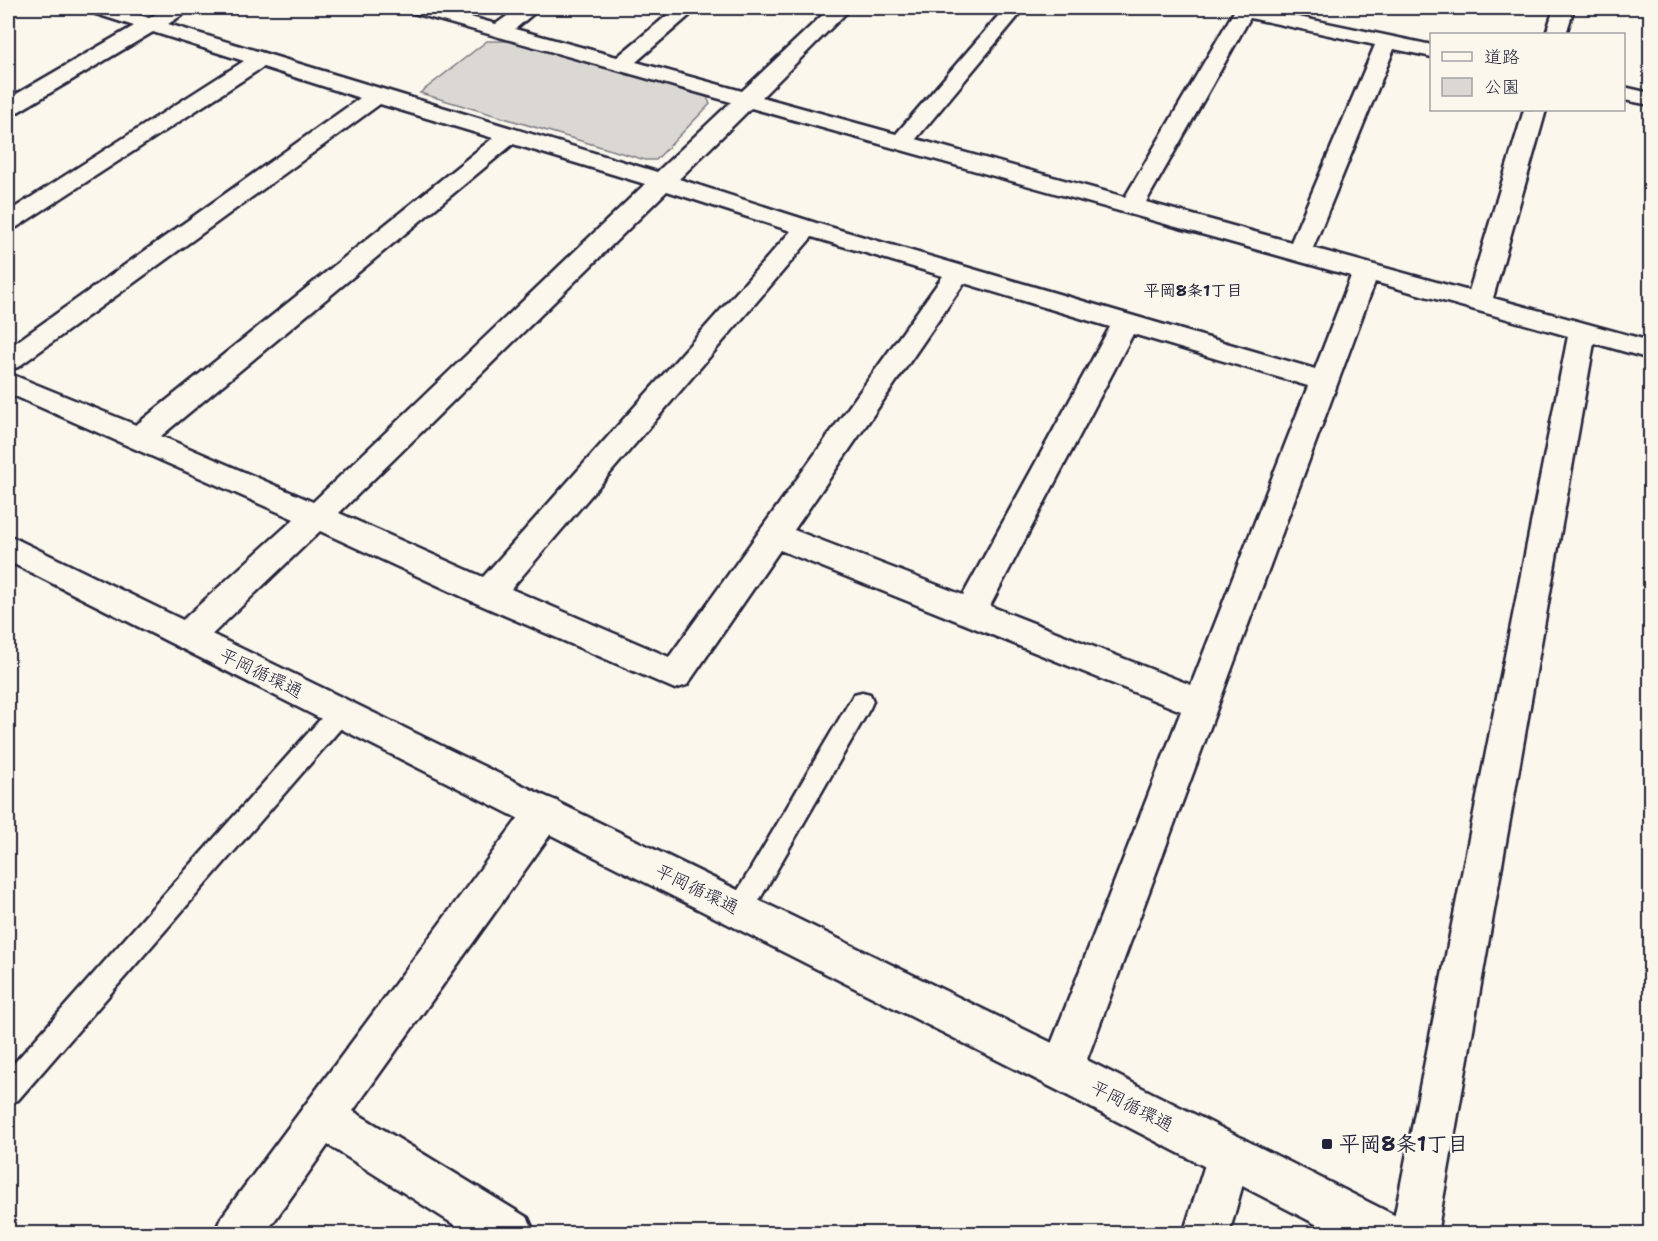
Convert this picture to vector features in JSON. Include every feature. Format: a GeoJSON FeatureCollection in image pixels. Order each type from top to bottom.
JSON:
{"type":"FeatureCollection","features":[{"type":"Feature","properties":{"kind":"street"},"geometry":{"type":"LineString","coordinates":[[97,8],[377,96],[662,180],[807,228],[1323,381]]}},
{"type":"Feature","properties":{"kind":"street"},"geometry":{"type":"LineString","coordinates":[[8,108],[180,8]]}},
{"type":"Feature","properties":{"kind":"street"},"geometry":{"type":"LineString","coordinates":[[417,8],[1650,350]]}},
{"type":"Feature","properties":{"kind":"street"},"geometry":{"type":"LineString","coordinates":[[499,31],[530,8]]}},
{"type":"Feature","properties":{"kind":"street"},"geometry":{"type":"LineString","coordinates":[[621,64],[688,8]]}},
{"type":"Feature","properties":{"kind":"street"},"geometry":{"type":"LineString","coordinates":[[188,636],[315,518],[841,8]]}},
{"type":"Feature","properties":{"kind":"street"},"geometry":{"type":"LineString","coordinates":[[901,142],[1015,8]]}},
{"type":"Feature","properties":{"kind":"street"},"geometry":{"type":"LineString","coordinates":[[1556,33],[1564,8]]}},
{"type":"Feature","properties":{"kind":"street"},"geometry":{"type":"LineString","coordinates":[[1132,206],[1244,11],[1430,51]]}},
{"type":"Feature","properties":{"kind":"street"},"geometry":{"type":"LineString","coordinates":[[1299,252],[1387,41]]}},
{"type":"Feature","properties":{"kind":"street"},"geometry":{"type":"LineString","coordinates":[[8,222],[261,59]]}},
{"type":"Feature","properties":{"kind":"street"},"geometry":{"type":"LineString","coordinates":[[8,83],[34,92]]}},
{"type":"Feature","properties":{"kind":"street"},"geometry":{"type":"LineString","coordinates":[[1625,94],[1650,99]]}},
{"type":"Feature","properties":{"kind":"street"},"geometry":{"type":"LineString","coordinates":[[8,361],[377,96]]}},
{"type":"Feature","properties":{"kind":"street"},"geometry":{"type":"LineString","coordinates":[[1479,302],[1535,111]]}},
{"type":"Feature","properties":{"kind":"street"},"geometry":{"type":"LineString","coordinates":[[140,438],[510,135]]}},
{"type":"Feature","properties":{"kind":"street"},"geometry":{"type":"LineString","coordinates":[[487,594],[807,228]]}},
{"type":"Feature","properties":{"kind":"street"},"geometry":{"type":"LineString","coordinates":[[1062,1070],[1366,271]]}},
{"type":"Feature","properties":{"kind":"street"},"geometry":{"type":"LineString","coordinates":[[8,382],[140,438],[315,518],[675,675],[958,272]]}},
{"type":"Feature","properties":{"kind":"street"},"geometry":{"type":"LineString","coordinates":[[970,612],[1126,322]]}},
{"type":"Feature","properties":{"kind":"street"},"geometry":{"type":"LineString","coordinates":[[1414,1233],[1584,330]]}},
{"type":"Feature","properties":{"kind":"street"},"geometry":{"type":"LineString","coordinates":[[776,534],[1202,704]]}},
{"type":"Feature","properties":{"kind":"street","name":"平岡循環通"},"geometry":{"type":"LineString","coordinates":[[8,548],[1062,1070],[1384,1233]]}},
{"type":"Feature","properties":{"kind":"street"},"geometry":{"type":"LineString","coordinates":[[237,1233],[544,813]]}},
{"type":"Feature","properties":{"kind":"street"},"geometry":{"type":"LineString","coordinates":[[321,1116],[512,1233]]}},
{"type":"Feature","properties":{"kind":"street"},"geometry":{"type":"LineString","coordinates":[[1206,1233],[1229,1155]]}},
{"type":"Feature","properties":{"kind":"lane"},"geometry":{"type":"LineString","coordinates":[[740,910],[862,701]]}},
{"type":"Feature","properties":{"kind":"lane"},"geometry":{"type":"LineString","coordinates":[[8,1090],[341,712]]}},
{"type":"Feature","properties":{"kind":"green space"},"geometry":{"type":"Polygon","coordinates":[[[487,41],[511,41],[707,97],[710,104],[656,160],[645,160],[420,93],[487,41]]]}},
{"type":"Feature","properties":{"kind":"place","name":"平岡8条1丁目"},"geometry":{"type":"Point","coordinates":[1327,1144]}},
{"type":"Feature","properties":{"kind":"district","name":"平岡8条1丁目"},"geometry":{"type":"Point","coordinates":[1193,290]}}]}
